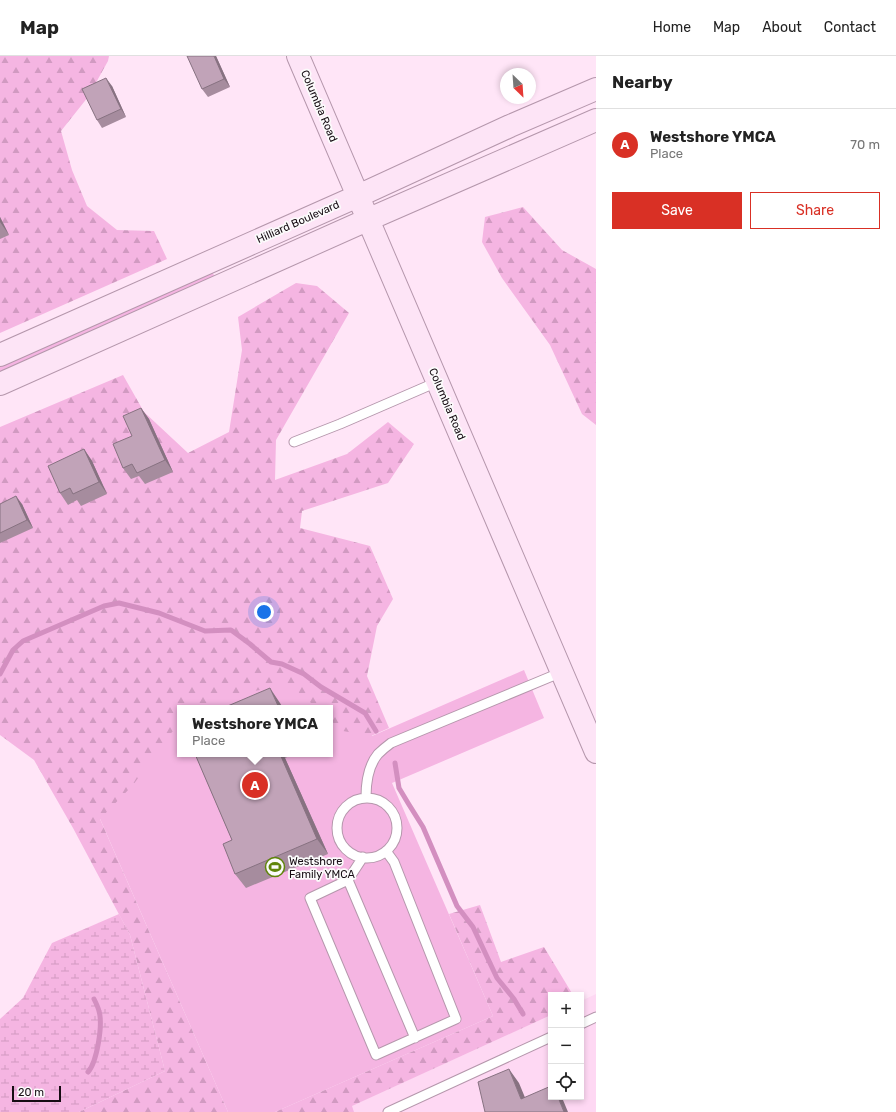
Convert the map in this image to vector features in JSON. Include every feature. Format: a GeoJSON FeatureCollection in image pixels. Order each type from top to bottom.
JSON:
{"type":"FeatureCollection","features":[{"type":"Feature","properties":{"kind":"main road","name":"Columbia Road"},"geometry":{"type":"LineString","coordinates":[[298,56],[596,752]]}},
{"type":"Feature","properties":{"kind":"main road","name":"Hilliard Boulevard"},"geometry":{"type":"LineString","coordinates":[[0,355],[358,196],[510,126],[596,89]]}},
{"type":"Feature","properties":{"kind":"main road"},"geometry":{"type":"LineString","coordinates":[[0,384],[367,220],[596,120]]}},
{"type":"Feature","properties":{"kind":"lane"},"geometry":{"type":"LineString","coordinates":[[294,442],[437,382]]}},
{"type":"Feature","properties":{"kind":"lane"},"geometry":{"type":"LineString","coordinates":[[366,797],[366,784],[371,767],[378,754],[391,743],[562,672]]}},
{"type":"Feature","properties":{"kind":"lane"},"geometry":{"type":"LineString","coordinates":[[366,797],[376,799],[385,804],[392,811],[396,820],[397,830],[394,840],[386,850],[371,857],[363,857],[352,854],[344,848],[339,840],[336,830],[337,820],[341,811],[356,799],[366,797]]}},
{"type":"Feature","properties":{"kind":"lane"},"geometry":{"type":"LineString","coordinates":[[363,857],[348,880],[310,898],[376,1055],[456,1019],[394,862],[386,850]]}},
{"type":"Feature","properties":{"kind":"lane"},"geometry":{"type":"LineString","coordinates":[[348,880],[415,1038]]}},
{"type":"Feature","properties":{"kind":"lane"},"geometry":{"type":"LineString","coordinates":[[584,1023],[596,1017]]}},
{"type":"Feature","properties":{"kind":"lane"},"geometry":{"type":"LineString","coordinates":[[388,1112],[548,1038]]}},
{"type":"Feature","properties":{"kind":"shaded area"},"geometry":{"type":"Polygon","coordinates":[[[596,994],[596,1112],[338,1112],[548,1016],[548,1100],[584,1100],[584,1000],[596,994]]]}},
{"type":"Feature","properties":{"kind":"green space"},"geometry":{"type":"Polygon","coordinates":[[[0,56],[109,56],[108,61],[88,97],[61,131],[72,170],[87,206],[117,230],[154,231],[167,259],[0,333],[0,56]]]}},
{"type":"Feature","properties":{"kind":"green space"},"geometry":{"type":"Polygon","coordinates":[[[523,207],[562,250],[596,269],[596,425],[582,414],[550,345],[502,278],[482,242],[485,217],[523,207]]]}},
{"type":"Feature","properties":{"kind":"green space"},"geometry":{"type":"Polygon","coordinates":[[[211,270],[216,279],[0,376],[0,364],[211,270]]]}},
{"type":"Feature","properties":{"kind":"green space"},"geometry":{"type":"Polygon","coordinates":[[[296,283],[317,286],[349,313],[276,440],[275,480],[347,454],[388,422],[414,444],[388,483],[302,511],[300,528],[370,546],[393,599],[377,626],[367,676],[389,728],[371,736],[343,731],[333,723],[333,705],[313,705],[290,685],[223,696],[210,705],[177,705],[177,728],[172,732],[133,785],[100,819],[228,1112],[79,1112],[165,1071],[130,935],[73,828],[34,760],[0,735],[0,427],[123,375],[144,412],[188,453],[229,432],[242,350],[238,317],[296,283]]]}},
{"type":"Feature","properties":{"kind":"green space","name":"Westshore Family YMCA"},"geometry":{"type":"Polygon","coordinates":[[[297,567],[372,736],[524,670],[544,718],[392,783],[493,1016],[275,1112],[228,1112],[39,679],[297,567]]]}},
{"type":"Feature","properties":{"kind":"green space"},"geometry":{"type":"Polygon","coordinates":[[[480,905],[501,962],[544,947],[571,992],[548,992],[548,1016],[352,1106],[354,1112],[275,1112],[493,1016],[449,914],[480,905]]]}},
{"type":"Feature","properties":{"kind":"green space"},"geometry":{"type":"Polygon","coordinates":[[[119,914],[130,935],[165,1071],[79,1112],[0,1112],[0,1019],[23,998],[52,943],[119,914]]]}},
{"type":"Feature","properties":{"kind":"building"},"geometry":{"type":"Polygon","coordinates":[[[187,56],[214,56],[224,79],[202,89],[187,56]]]}},
{"type":"Feature","properties":{"kind":"building"},"geometry":{"type":"Polygon","coordinates":[[[106,78],[121,109],[97,120],[82,89],[106,78]]]}},
{"type":"Feature","properties":{"kind":"building"},"geometry":{"type":"Polygon","coordinates":[[[141,408],[165,460],[137,473],[132,464],[123,468],[113,444],[132,436],[123,416],[141,408]]]}},
{"type":"Feature","properties":{"kind":"building"},"geometry":{"type":"Polygon","coordinates":[[[84,449],[99,482],[73,494],[70,488],[60,493],[48,466],[84,449]]]}},
{"type":"Feature","properties":{"kind":"building"},"geometry":{"type":"Polygon","coordinates":[[[16,496],[27,520],[0,533],[0,504],[16,496]]]}},
{"type":"Feature","properties":{"kind":"building"},"geometry":{"type":"Polygon","coordinates":[[[270,688],[278,705],[230,705],[270,688]]]}},
{"type":"Feature","properties":{"kind":"building"},"geometry":{"type":"Polygon","coordinates":[[[196,757],[281,757],[317,839],[235,874],[223,844],[232,840],[196,757]]]}},
{"type":"Feature","properties":{"kind":"building"},"geometry":{"type":"Polygon","coordinates":[[[509,1069],[521,1099],[548,1087],[548,1100],[559,1100],[564,1112],[485,1112],[478,1082],[509,1069]]]}},
{"type":"Feature","properties":{"kind":"waterway"},"geometry":{"type":"LineString","coordinates":[[0,674],[13,650],[23,641],[104,606],[119,603],[159,613],[205,631],[231,630],[271,662],[282,664],[304,674],[321,687],[365,713],[376,731]]}},
{"type":"Feature","properties":{"kind":"waterway"},"geometry":{"type":"LineString","coordinates":[[395,763],[399,788],[423,827],[457,906],[473,927],[497,978],[514,999],[523,1014]]}},
{"type":"Feature","properties":{"kind":"waterway"},"geometry":{"type":"LineString","coordinates":[[88,1072],[94,1060],[100,1034],[99,1010],[94,999]]}},
{"type":"Feature","properties":{"kind":"place","name":"Westshore YMCA"},"geometry":{"type":"Point","coordinates":[255,785]}},
{"type":"Feature","properties":{"kind":"place","name":"Westshore Family YMCA"},"geometry":{"type":"Point","coordinates":[275,867]}}]}
